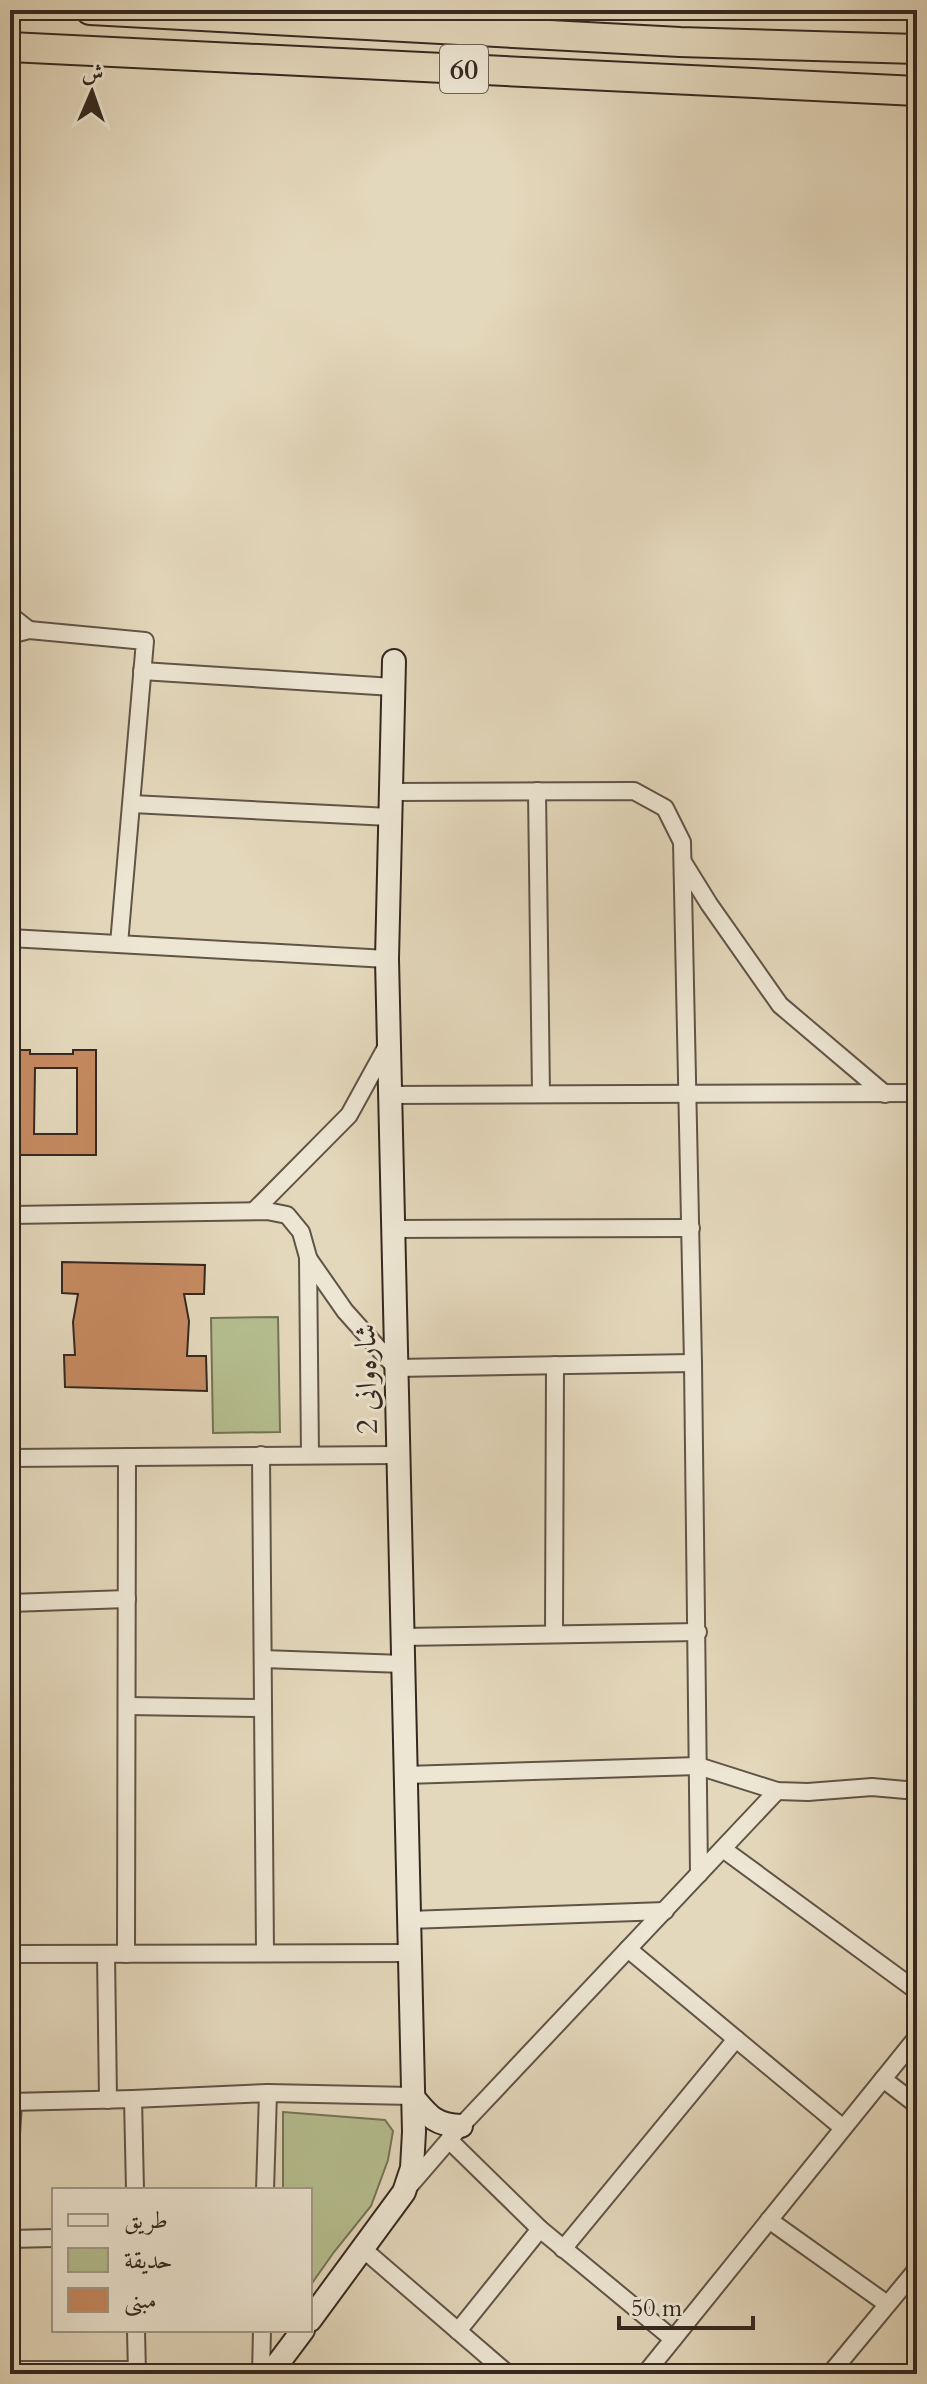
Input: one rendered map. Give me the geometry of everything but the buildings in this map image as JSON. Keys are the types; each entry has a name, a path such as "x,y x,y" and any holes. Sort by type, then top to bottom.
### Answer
{"highway":[{"path":"90,10 680,42 917,49"},
{"name":"60","path":"10,47 917,91"}],"street":[{"path":"10,615 29,630"},
{"path":"10,635 29,630 145,641 119,944"},
{"name":"شارەوانی 2","path":"394,661 387,959 414,2132 412,2168 404,2192"},
{"path":"142,671 393,687"},
{"path":"537,791 541,1094"},
{"path":"391,792 634,791 665,808 682,842 698,1632 699,1874"},
{"path":"132,804 390,817"},
{"path":"682,862 780,1005 885,1094"},
{"path":"10,938 387,959"},
{"path":"254,1211 349,1115 389,1043"},
{"path":"390,1095 917,1093"},
{"path":"10,1215 254,1211 287,1215 301,1232 308,1257 310,1455"},
{"path":"393,1229 691,1228"},
{"path":"308,1257 345,1311 396,1368 693,1363"},
{"path":"554,1634 555,1365"},
{"path":"261,1455 265,1953"},
{"path":"10,1458 398,1455"},
{"path":"126,1954 127,1457"},
{"path":"10,1603 127,1599"},
{"path":"402,1637 698,1632"},
{"path":"263,1659 403,1664"},
{"path":"127,1706 263,1708"},
{"path":"405,1775 698,1766 777,1791 872,1787 917,1791"},
{"path":"312,2317 404,2192 455,2133 777,1791"},
{"path":"723,1849 917,1991"},
{"path":"408,1920 665,1911"},
{"path":"628,1949 843,2128"},
{"path":"10,1954 409,1953"},
{"path":"106,1954 108,2100"},
{"path":"645,2374 917,2037"},
{"path":"563,2249 736,2039"},
{"path":"883,2079 917,2105"},
{"path":"265,2188 268,2093"},
{"path":"10,2150 11,2102 268,2093 412,2096 430,2117 455,2133 540,2229 673,2339"},
{"path":"133,2099 135,2188"},
{"path":"769,2220 887,2304"},
{"path":"458,2331 540,2229"},
{"path":"10,2239 52,2238"},
{"path":"363,2249 508,2374"},
{"path":"830,2374 917,2269"},
{"path":"10,2370 137,2372 136,2332"},
{"path":"261,2374 262,2332"},
{"path":"270,2374 302,2332"}],"green space":[{"path":"740,10 917,10 917,19"},
{"path":"278,1317 280,1432 213,1433 211,1318"},
{"path":"283,2112 385,2120 393,2131 388,2160 371,2206 312,2283 312,2188 283,2188"}]}
